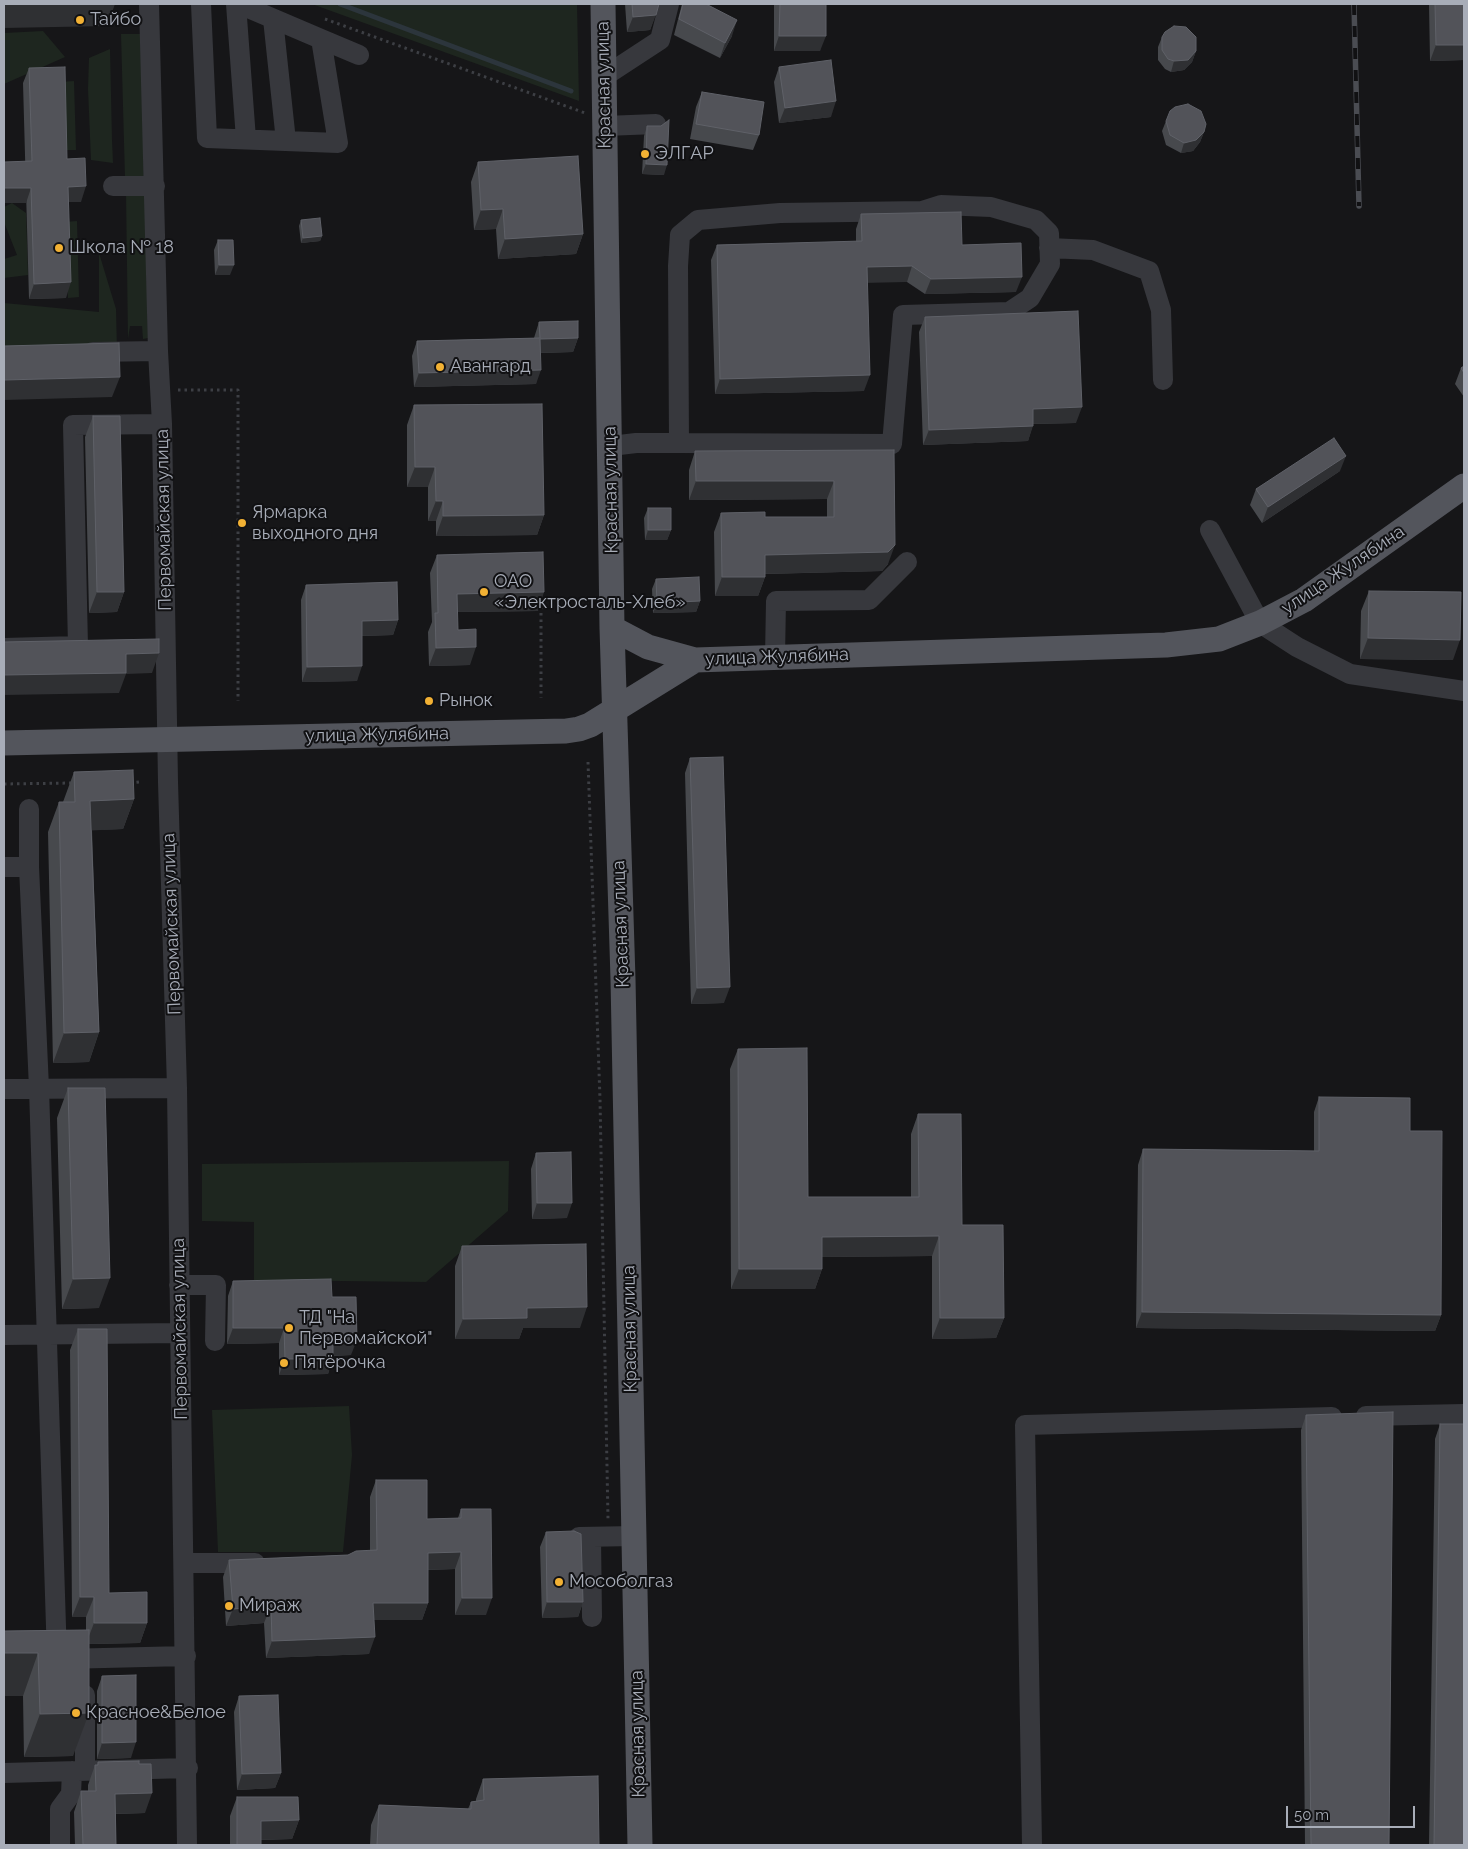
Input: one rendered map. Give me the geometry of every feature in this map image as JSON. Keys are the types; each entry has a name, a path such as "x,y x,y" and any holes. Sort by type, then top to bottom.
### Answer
{"main road":[{"name":"Красная улица","path":"602,4 605,76 597,120 611,446 612,628 635,1536 640,1845"},
{"name":"улица Жулябина","path":"4,743 579,730 695,660 1166,645 1219,639 1260,624 1304,600 1464,486"},
{"path":"612,628 648,647 695,660"}],"street":[{"name":"Первомайская улица","path":"150,4 158,351 162,424 168,782 177,1088 179,1333 188,1768 187,1845"},
{"path":"201,4 207,138 338,143 321,39"},
{"path":"246,138 238,4 359,55"},
{"path":"605,76 660,40 669,4"},
{"path":"273,19 286,141"},
{"path":"597,120 656,124"},
{"path":"113,186 155,186"},
{"path":"611,446 636,443 892,444 904,315 1009,312 1030,298 1050,264 1049,233 1036,220 991,207 940,205 922,211 780,213 698,220 680,235 678,266 679,443"},
{"path":"1049,248 1093,250 1149,271 1160,310 1163,380"},
{"path":"70,352 158,351"},
{"path":"4,648 78,646 73,425 162,424"},
{"path":"1210,530 1260,624 1350,674 1464,691"},
{"path":"775,657 774,592 869,600 907,562"},
{"path":"28,808 46,1335 48,1660 186,1656"},
{"path":"4,867 29,867"},
{"path":"4,1089 177,1088"},
{"path":"179,1285 216,1284 215,1341"},
{"path":"4,1335 179,1333"},
{"path":"1032,1845 1025,1424 1464,1414"},
{"path":"592,1617 592,1537 635,1536"},
{"path":"184,1564 273,1562"},
{"path":"60,1845 60,1809 71,1794 79,1770 85,1658"},
{"path":"4,1773 188,1768"}],"path":[{"path":"320,17 597,120"},
{"path":"160,390 238,390 238,701"},
{"path":"540,595 541,698"},
{"path":"588,762 600,1099 592,1537"},
{"path":"120,783 139,782"},
{"path":"4,784 75,783"}],"shaded area":[{"path":"312,4 577,4 579,101"},
{"path":"43,31 65,57 4,84 4,33"},
{"path":"121,34 141,34 144,177 125,178"},
{"path":"110,49 113,163 91,160 88,89 89,58"},
{"path":"74,81 76,150 63,150 60,82"},
{"path":"126,192 145,192 148,338 143,339 142,326 130,326 128,339"},
{"path":"12,203 26,213 28,275 4,278 4,259 17,255 4,222 4,207"},
{"path":"77,221 79,297 68,298 65,222"},
{"path":"99,253 116,309 117,351 4,357 4,303 99,312"},
{"path":"509,1161 508,1211 426,1282 254,1280 254,1222 202,1221 202,1164"},
{"path":"349,1406 352,1455 343,1552 218,1552 212,1410"}],"building":[{"path":"632,4 659,4 656,15 633,17"},
{"path":"683,4 706,4 737,20 725,43 679,19"},
{"path":"780,4 826,4 826,36 779,36"},
{"path":"1435,4 1464,4 1464,45 1436,45"},
{"path":"1174,26 1186,27 1196,37 1196,51 1188,60 1174,61 1168,59 1162,50 1162,37 1165,32"},
{"path":"831,60 836,101 785,108 779,67"},
{"path":"65,67 67,159 85,158 86,186 68,187 71,282 34,284 31,188 4,188 4,162 32,161 29,68"},
{"path":"702,92 764,102 759,135 696,124"},
{"path":"1188,104 1201,111 1206,124 1204,132 1196,140 1184,143 1170,135 1166,121 1170,111 1175,107"},
{"path":"669,120 667,165 646,164 647,126 661,126"},
{"path":"578,156 583,234 505,239 503,209 481,210 478,162"},
{"path":"961,212 962,245 1021,243 1022,277 931,279 912,266 867,267 870,375 720,379 717,245 862,241 861,214"},
{"path":"320,218 322,236 303,238 301,220"},
{"path":"218,240 233,240 234,265 219,265"},
{"path":"1078,311 1082,407 1033,409 1033,426 929,430 925,317"},
{"path":"578,321 578,338 540,339 541,370 419,373 417,341 540,338 539,322"},
{"path":"119,343 120,377 4,380 4,346"},
{"path":"542,404 544,515 443,516 443,501 436,501 435,467 415,467 414,405"},
{"path":"93,416 120,416 124,592 97,592"},
{"path":"1334,438 1346,456 1268,507 1256,489"},
{"path":"894,450 895,545 888,552 765,555 765,577 722,577 721,513 765,512 765,517 834,517 834,481 696,481 695,451"},
{"path":"648,508 671,508 671,530 648,530"},
{"path":"543,552 544,592 457,594 458,630 476,629 476,647 436,648 435,613 438,613 437,555"},
{"path":"699,577 700,601 657,603 656,579"},
{"path":"397,582 398,620 362,621 362,666 307,667 306,585"},
{"path":"1369,591 1461,592 1460,640 1368,638"},
{"path":"159,639 159,653 126,654 126,673 4,675 4,642"},
{"path":"723,757 730,987 697,988 690,758"},
{"path":"133,770 134,799 90,801 99,1032 64,1033 59,802 75,802 74,772"},
{"path":"807,1048 808,1197 919,1197 918,1114 961,1114 962,1225 1003,1225 1004,1318 940,1318 939,1236 822,1237 822,1269 739,1269 738,1049"},
{"path":"68,1088 105,1088 110,1278 73,1279"},
{"path":"1319,1097 1410,1098 1410,1131 1442,1131 1441,1315 1142,1312 1143,1149 1319,1151"},
{"path":"571,1152 572,1203 537,1203 536,1153"},
{"path":"586,1244 587,1307 527,1308 527,1318 463,1319 462,1246"},
{"name":"ТД \"На Первомайской\"","path":"331,1279 332,1297 356,1297 357,1340 333,1341 333,1359 285,1359 284,1328 233,1328 233,1281"},
{"path":"78,1329 107,1329 109,1593 147,1592 147,1623 94,1623 94,1597 80,1597"},
{"path":"1393,1412 1389,1845 1311,1845 1306,1415"},
{"path":"1440,1424 1464,1424 1464,1845 1434,1845"},
{"path":"376,1480 427,1480 427,1519 461,1518 461,1509 491,1509 492,1598 462,1598 461,1552 428,1553 428,1603 373,1603 375,1637 272,1641 271,1606 233,1609 229,1560 348,1555 356,1551 377,1550"},
{"name":"Мособолгаз","path":"574,1531 581,1534 583,1602 547,1602 546,1532"},
{"path":"89,1630 89,1713 40,1714 38,1653 4,1653 4,1631"},
{"path":"136,1675 136,1742 102,1743 102,1676"},
{"path":"278,1695 281,1773 242,1774 239,1696"},
{"path":"139,1761 139,1764 151,1764 152,1793 115,1794 116,1845 83,1845 81,1791 96,1791 95,1765 98,1765 98,1762"},
{"path":"598,1776 599,1845 377,1845 379,1805 471,1809 471,1802 484,1800 483,1779"},
{"path":"237,1797 298,1797 299,1820 261,1821 261,1845 237,1845"}],"waterway":[{"path":"340,4 571,91"}],"railway":[{"path":"1354,4 1359,206"}],"place":[{"name":"Тайбо","path":"80,20"},
{"name":"ЭЛГАР","path":"645,154"},
{"name":"Школа № 18","path":"59,248"},
{"name":"Авангард","path":"440,367"},
{"name":"Ярмарка выходного дня","path":"242,523"},
{"name":"ОАО «Электросталь-Хлеб»","path":"484,592"},
{"name":"Рынок","path":"429,701"},
{"name":"ТД \"На Первомайской\"","path":"289,1328"},
{"name":"Пятёрочка","path":"284,1363"},
{"name":"Мособолгаз","path":"559,1582"},
{"name":"Мираж","path":"229,1606"},
{"name":"Красное&Белое","path":"76,1713"}]}
